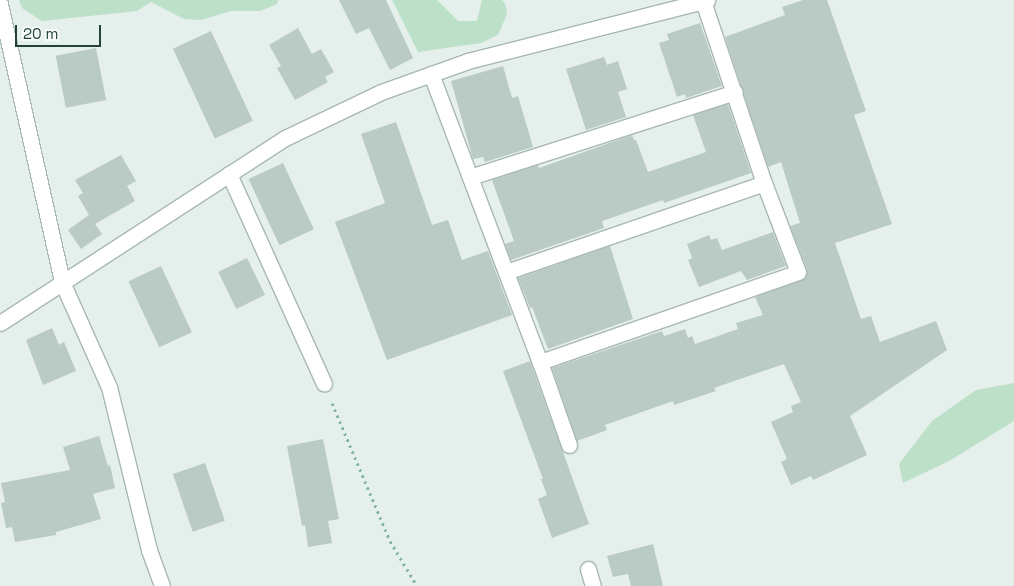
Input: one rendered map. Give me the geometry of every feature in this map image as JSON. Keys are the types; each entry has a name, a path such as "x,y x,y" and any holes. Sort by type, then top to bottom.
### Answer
{"street":[{"path":"0,323 285,138 380,92 468,61 705,1 764,183 798,272 540,362"},
{"path":"0,4 62,282 109,387 148,550 162,586"},
{"path":"431,74 540,362 569,445"},
{"path":"470,177 735,92"},
{"path":"228,174 324,383"},
{"path":"506,272 764,183"},
{"path":"588,568 592,586"}],"path":[{"path":"324,383 390,541 417,586"}],"green space":[{"path":"19,0 278,0 277,4 260,11 231,11 201,20 184,19 151,2 137,11 42,21 22,8"},
{"path":"392,0 437,0 458,21 477,21 482,0 502,0 505,3 507,14 498,35 481,43 418,52"},
{"path":"1014,383 1014,421 949,461 903,483 899,464 932,421 976,390"}],"building":[{"path":"339,0 386,0 413,58 390,70 369,28 356,34"},
{"path":"803,0 827,0 866,111 854,115 892,224 835,243 861,319 871,316 880,342 936,321 947,350 850,416 867,455 813,480 811,476 791,485 781,462 787,459 771,422 793,412 791,406 801,402 784,364 714,388 716,391 674,405 673,401 605,425 607,430 577,441 552,368 662,331 664,336 685,329 688,338 692,336 695,344 738,329 736,323 763,315 755,297 806,278 807,269 790,226 800,223 781,162 768,167 725,37 785,15 782,7"},
{"path":"700,23 722,86 686,98 685,94 677,97 659,43 669,40 667,34"},
{"path":"298,28 312,54 321,49 334,72 325,77 328,82 295,100 277,68 281,66 269,45"},
{"path":"211,31 253,121 215,138 173,49"},
{"path":"96,48 106,100 66,108 56,56"},
{"path":"604,57 607,65 618,61 627,89 618,92 626,117 586,130 566,69"},
{"path":"503,66 512,98 518,96 533,147 485,162 483,157 473,159 451,81"},
{"path":"728,104 751,173 664,203 663,200 602,221 604,228 511,260 505,244 514,241 492,180 538,165 539,168 632,135 634,140 636,140 648,172 706,152 693,115"},
{"path":"396,122 432,225 448,220 462,260 488,251 512,315 387,360 335,222 385,203 361,134"},
{"path":"121,155 136,181 127,186 135,201 95,224 102,234 81,249 68,230 89,215 78,196 83,193 75,180"},
{"path":"283,163 314,229 279,245 249,179"},
{"path":"773,232 786,266 747,280 741,271 699,287 688,260 692,258 687,244 709,235 711,240 717,238 722,250"},
{"path":"610,246 633,319 548,349 532,307 530,308 518,278"},
{"path":"247,258 265,295 236,309 218,272"},
{"path":"161,266 192,332 159,347 128,281"},
{"path":"52,328 59,345 64,342 76,371 43,385 26,340"},
{"path":"530,361 589,524 552,538 538,499 547,495 541,479 543,479 503,371"},
{"path":"99,436 108,466 110,465 115,488 93,494 101,519 56,532 56,535 15,542 12,527 6,528 1,503 5,502 1,483 70,470 63,447"},
{"path":"323,439 339,519 328,521 332,543 308,547 305,525 302,526 287,446"},
{"path":"205,463 225,521 193,532 173,474"},
{"path":"653,544 663,586 631,586 628,574 613,577 607,556"}]}
